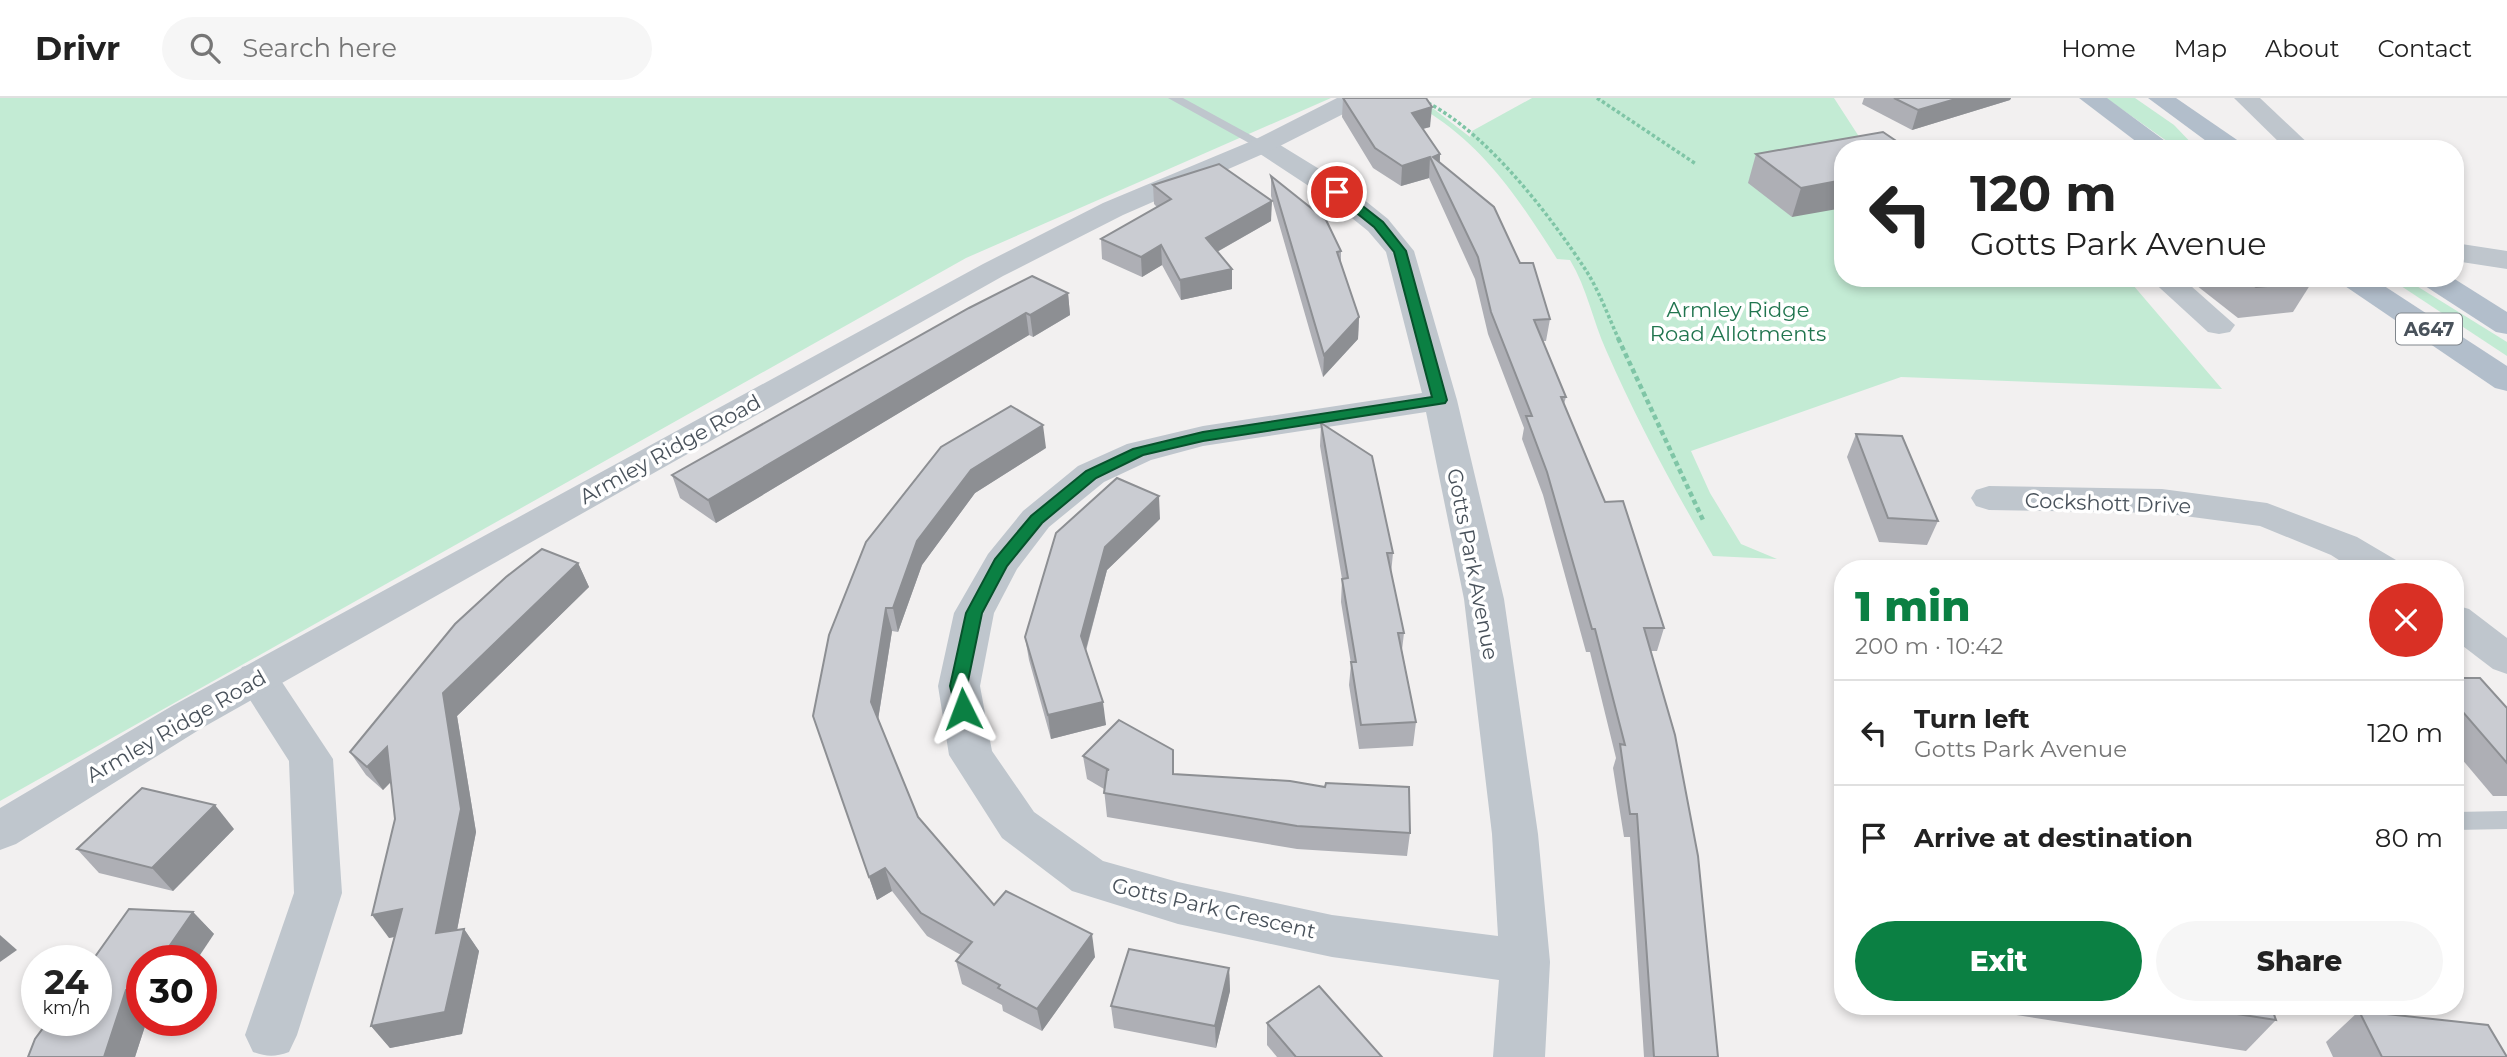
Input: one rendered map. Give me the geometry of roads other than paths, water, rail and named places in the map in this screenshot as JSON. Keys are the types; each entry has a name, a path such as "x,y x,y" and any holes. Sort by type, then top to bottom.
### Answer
{"main road":[{"path":"2091,98 2150,140"},
{"path":"2160,98 2221,140"},
{"name":"A647","path":"2366,287 2507,380"},
{"path":"2388,287 2483,350 2507,380"},
{"name":"A647","path":"2446,287 2507,325"}],"street":[{"name":"Armley Ridge Road","path":"0,831 187,717 993,271 1113,209 1263,145 1356,98"},
{"path":"2246,98 2291,140"},
{"name":"Gotts Park Avenue","path":"1263,145 1337,192 1378,225 1400,251 1440,400 1484,599 1515,834 1525,962 1519,1057"},
{"path":"2464,253 2507,260"},
{"path":"2175,287 2219,325"},
{"name":"Gotts Park Crescent","path":"1440,400 1203,436 1139,452 1091,474 1036,519 1001,563 974,613 959,686 971,755 1010,814 1018,825 1089,877 1178,903 1332,936 1525,962"},
{"name":"Cockshott Drive","path":"1989,499 2162,501 2267,515 2344,546 2367,560"},
{"path":"2464,626 2507,659"},
{"path":"257,678 311,759 317,892 271,1035"}],"lane":[{"path":"1174,98 1263,145"},
{"path":"2464,821 2507,820"}],"park label":[{"name":"Armley Ridge Road Allotments","path":"1738,321"}]}
